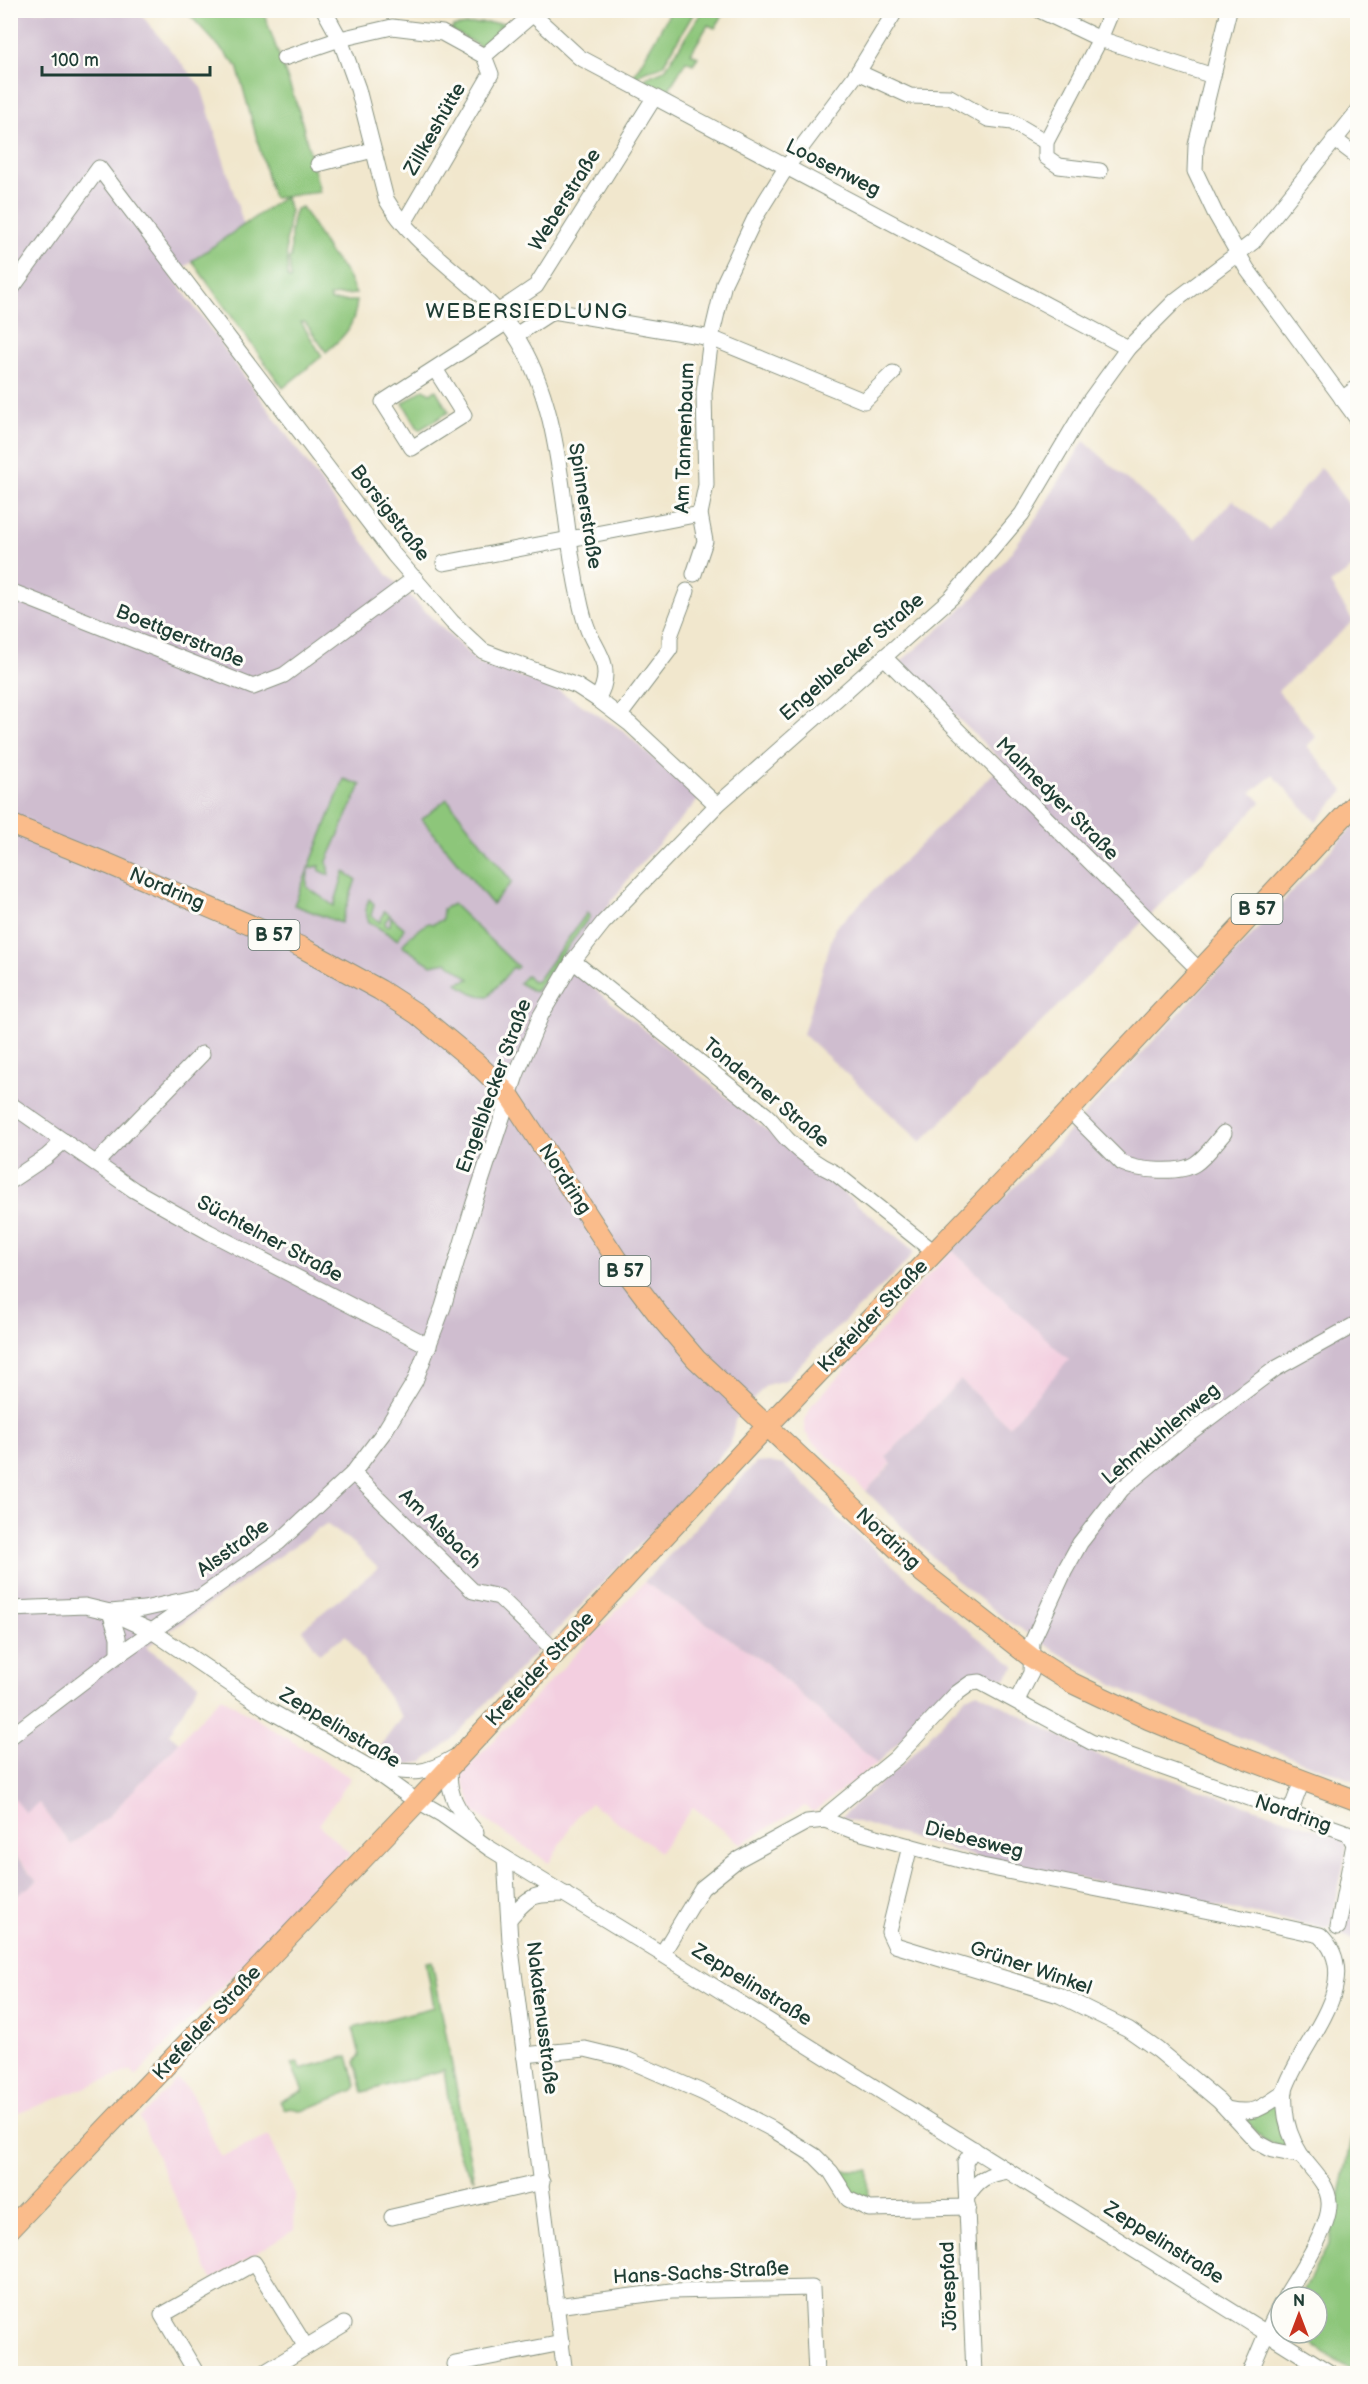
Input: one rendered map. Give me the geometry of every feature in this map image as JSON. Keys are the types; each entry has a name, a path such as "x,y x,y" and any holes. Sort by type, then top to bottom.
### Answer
{"main road":[{"name":"Krefelder Straße","path":"10,2229 418,1801 768,1426 1069,1110 1358,801"},
{"name":"Nordring","path":"10,824 245,922 326,960 381,990 417,1014 475,1062 509,1095 617,1260 696,1359 922,1572 1032,1658 1072,1683 1148,1719 1358,1801"}],"street":[{"name":"Zillkeshütte","path":"324,10 340,39 357,89 386,198 393,211 422,243"},
{"name":"Am Tannenbaum","path":"694,574 705,541 700,514 706,485 704,393 711,338 724,283 756,216 786,168 858,72 896,10"},
{"path":"1039,10 1100,39 1213,76"},
{"path":"1100,171 1059,166 1046,158 1046,142 1100,39 1112,10"},
{"path":"1229,10 1196,145 1195,171 1215,213 1247,269 1358,420"},
{"path":"284,58 340,39 392,27 442,33 484,56 530,12"},
{"name":"Loosenweg","path":"530,12 579,57 1128,348"},
{"name":"Zillkeshütte","path":"404,223 491,74 484,56"},
{"path":"858,72 910,96 950,97 988,119 1012,122 1046,142"},
{"name":"Weberstraße","path":"503,316 536,286 654,98"},
{"name":"Engelblecker Straße","path":"429,1346 509,1095 541,1016 573,961 603,922 717,805 952,597 1022,514 1088,403 1128,348 1176,300 1239,255 1253,242 1358,111"},
{"path":"1334,139 1358,157"},
{"path":"318,164 373,150"},
{"name":"Borsigstraße","path":"10,291 99,168 394,555 452,622 483,651 577,686 597,699 620,715 717,805"},
{"name":"Spinnerstraße","path":"422,243 503,316 529,361 546,404 577,586 586,626 604,665 605,687 597,699"},
{"path":"516,335 553,311 711,338"},
{"path":"435,369 464,415 412,448 383,402 435,369 503,316"},
{"name":"Am Tannenbaum","path":"711,338 864,401 893,373"},
{"path":"1342,399 1358,387"},
{"path":"444,563 571,541 700,514"},
{"name":"Boettgerstraße","path":"10,591 253,687 284,675 415,578"},
{"path":"620,715 670,649 670,636 687,591"},
{"name":"Malmedyer Straße","path":"884,657 1199,970"},
{"name":"Tonderner Straße","path":"573,961 766,1115 780,1127 787,1139 818,1166 835,1173 934,1252"},
{"path":"96,1163 202,1054"},
{"name":"Süchtelner Straße","path":"10,1104 134,1190 209,1232 429,1346"},
{"path":"1069,1110 1122,1163 1131,1168 1143,1170 1184,1169 1196,1164 1224,1133"},
{"path":"10,1181 46,1157 64,1141"},
{"name":"Lehmkuhlenweg","path":"1032,1658 1032,1642 1065,1570 1080,1543 1122,1489 1180,1440 1275,1369 1358,1323"},
{"name":"Alsstraße","path":"10,1737 118,1655 279,1542 353,1473 384,1432 405,1398 415,1381 429,1346"},
{"name":"Am Alsbach","path":"353,1473 473,1591 499,1597 556,1652"},
{"path":"10,1609 85,1606 110,1611 144,1609 202,1596"},
{"path":"110,1611 118,1636 118,1655"},
{"name":"Zeppelinstraße","path":"110,1611 152,1631 267,1709 367,1766 489,1848 1332,2373"},
{"path":"1017,1700 1031,1672 1032,1658"},
{"name":"Nordring","path":"825,1820 829,1813 896,1758 964,1686 980,1682 1091,1742 1348,1833 1354,1844 1338,1927"},
{"path":"367,1766 414,1773 427,1772 455,1759"},
{"path":"455,1759 448,1781 457,1806 489,1848"},
{"path":"1290,1813 1302,1780"},
{"path":"662,1954 702,1888 737,1860 761,1846 807,1822 825,1820"},
{"name":"Diebesweg","path":"825,1820 851,1830 982,1866 1320,1935 1329,1942 1338,1958 1340,1976 1335,1998 1324,2023 1284,2092"},
{"name":"Grüner Winkel","path":"910,1846 889,1932 895,1945 1059,1995 1128,2029 1158,2050 1227,2109 1257,2142 1272,2150 1302,2156"},
{"name":"Nakatenusstraße","path":"505,1858 509,1919 524,2055 565,2373"},
{"path":"509,1919 527,1899 541,1894 566,1894"},
{"path":"524,2055 585,2049 626,2059 704,2093 772,2129 815,2156 831,2172 848,2199 869,2208 967,2202 975,2183 999,2172 1008,2171"},
{"path":"1227,2109 1245,2113 1262,2108 1284,2092"},
{"path":"1284,2092 1290,2136 1302,2156 1324,2183 1329,2202 1325,2224 1292,2285"},
{"name":"Jörespfad","path":"974,2149 965,2162 974,2373"},
{"path":"392,2217 542,2182"},
{"path":"197,2373 162,2315 254,2263 306,2347"},
{"name":"Hans-Sachs-Straße","path":"556,2306 671,2291 812,2288 816,2373"},
{"path":"262,2373 344,2324"},
{"path":"1249,2373 1263,2346 1269,2326"},
{"path":"455,2364 562,2343"}],"shaded area":[{"path":"10,11 138,11 201,87 244,226 172,276 387,574 478,663 553,687 622,730 699,799 635,870 564,964 913,1250 913,1254 898,1271 819,1345 786,1380 766,1385 735,1420 731,1443 679,1504 450,1741 423,1762 396,1767 375,1753 402,1717 346,1635 319,1653 302,1629 378,1568 349,1540 326,1524 146,1647 199,1684 169,1734 179,1742 108,1817 71,1845 39,1803 26,1813 10,1793"},
{"path":"1084,441 1196,540 1233,500 1269,530 1321,467 1357,516 1357,565 1330,584 1353,621 1278,691 1316,737 1307,746 1344,791 1316,822 1273,775 1251,792 1261,802 921,1142 803,1034 835,928 1004,763 900,662 949,621 981,590 1038,515"},
{"path":"1357,822 1357,1782 1174,1712 1124,1690 1055,1651 1008,1621 955,1579 866,1491 892,1464 886,1457 960,1380 1009,1426 1069,1360 952,1250 1064,1137"},
{"path":"952,1250 1070,1360 1009,1426 960,1380 886,1457 892,1463 866,1491 812,1442 805,1432 805,1420 812,1405 886,1326 902,1303"},
{"path":"769,1462 783,1465 833,1513 959,1623 1015,1666 1005,1679 980,1675 968,1676 951,1688 877,1764 765,1662 644,1582 756,1463"},
{"path":"644,1582 765,1662 877,1764 813,1812 805,1806 741,1844 693,1807 660,1852 591,1803 578,1815 549,1863 474,1812 461,1775"},
{"path":"977,1692 1090,1752 1345,1839 1347,1848 1331,1925 1328,1928 1315,1926 983,1859 841,1817 904,1763 966,1697"},
{"path":"221,1697 351,1778 319,1825 350,1854 136,2076 131,2070 11,2116 11,1900 37,1881 11,1849 10,1793 26,1812 39,1803 71,1845 108,1817"},
{"path":"1357,1846 1357,1941 1341,1934"},
{"path":"10,1849 37,1881 11,1900 10,1900"},
{"path":"177,2079 191,2092 221,2157 269,2136 295,2194 294,2230 212,2280 140,2118"}],"green space":[{"path":"703,10 730,11 723,15 715,28 708,25 691,53 698,57 693,64 686,61 669,89 676,94 667,94 644,81 666,68"},
{"path":"186,11 263,11 299,111 320,192 285,196 290,211 286,244 288,279 291,279 289,259 291,258 292,222 296,209 302,207 329,252 346,273 356,294 329,296 331,301 357,301 354,318 348,330 326,352 305,322 301,322 322,356 283,388 192,261 284,197 273,198 237,66"},
{"path":"671,11 695,11 663,65 643,72 637,78 633,77"},
{"path":"482,23 507,23 509,28 505,30 500,26 496,31 500,35 485,49 451,30 453,27"},
{"path":"424,389 430,393 436,390 449,412 419,430 403,403"},
{"path":"344,779 361,785 327,861 329,875 319,870 320,866 309,868"},
{"path":"447,799 512,882 492,904 422,819"},
{"path":"308,870 307,887 334,906 344,872 356,879 341,923 294,905"},
{"path":"369,899 374,904 371,916 380,922 384,911 390,915 385,922 386,926 390,925 391,917 404,928 398,940 369,922 365,910"},
{"path":"453,904 518,967 515,969 513,967 489,996 476,994 457,983 470,979 447,962 431,965 402,946 409,937 428,923 433,924 442,920 443,909"},
{"path":"587,913 590,916 535,992 519,983 527,975 533,982 537,981"},
{"path":"432,1961 474,2180 460,2158 454,2139 444,2070 363,2092 355,2062 360,2055 353,2028 434,2007 426,1962"},
{"path":"348,2056 356,2085 354,2090 302,2111 290,2107 284,2109 280,2101 303,2091 291,2064 298,2063 300,2069"},
{"path":"1278,2102 1289,2145 1287,2148 1265,2141 1244,2118"},
{"path":"1357,2117 1358,2373 1356,2374 1313,2345 1329,2345 1329,2285 1306,2285 1329,2243"},
{"path":"841,2170 868,2170 869,2204 846,2187"}],"district":[{"name":"WEBERSIEDLUNG","path":"527,311"}]}
